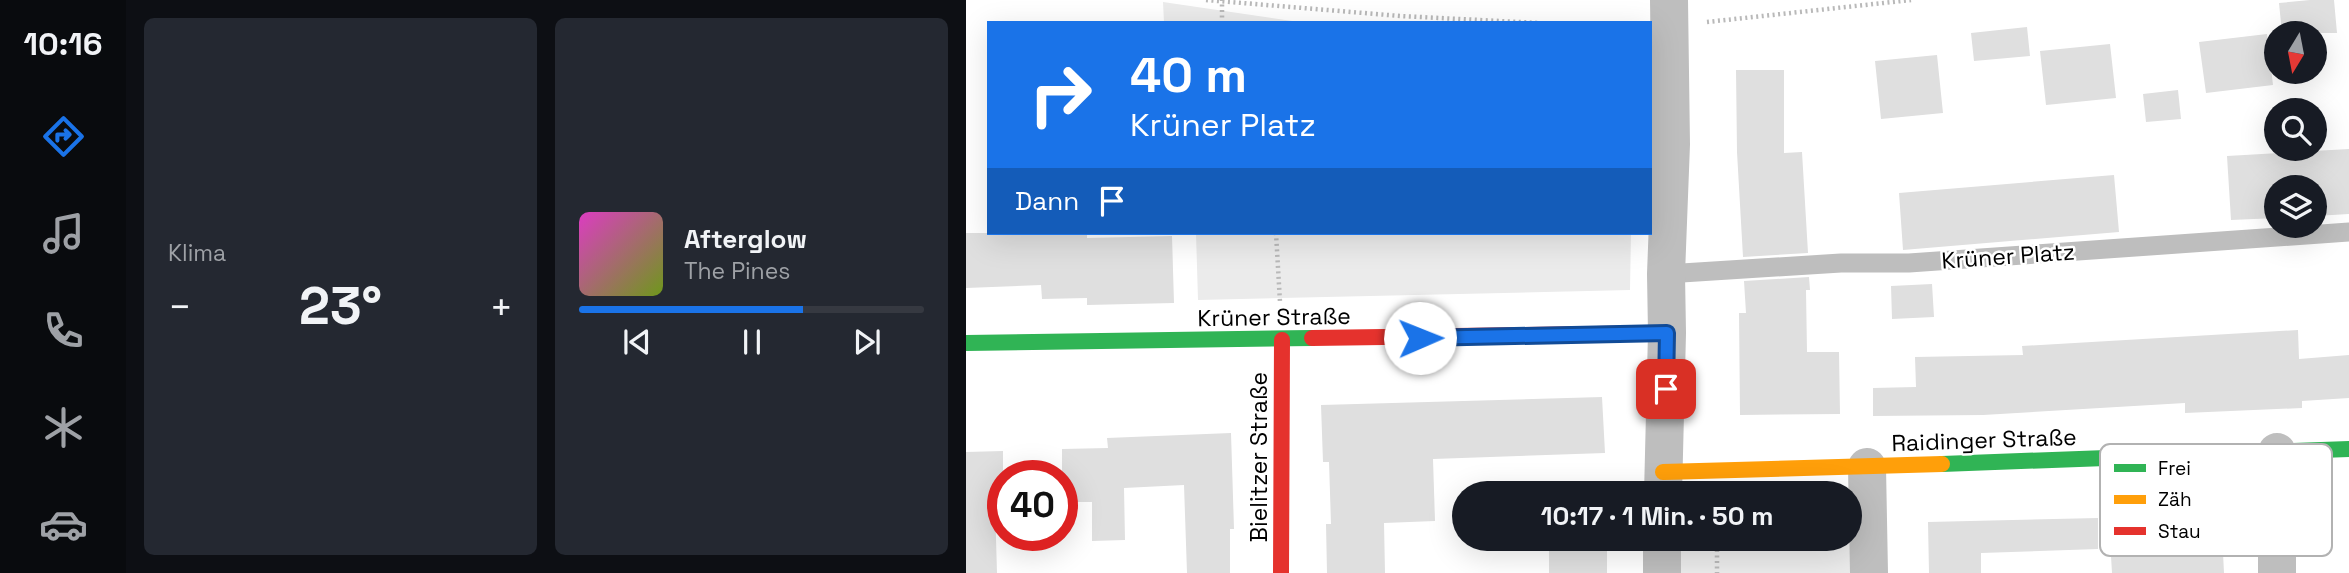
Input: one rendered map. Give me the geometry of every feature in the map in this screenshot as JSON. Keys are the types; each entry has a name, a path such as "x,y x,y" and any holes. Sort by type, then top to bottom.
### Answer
{"street":[{"path":"1663,481 1671,144 1669,13"},
{"name":"Krüner Straße","path":"966,343 1667,333"},
{"name":"Bielitzer Straße","path":"1281,573 1282,340"},
{"name":"Raidinger Straße","path":"1688,481 1867,467 2100,458"},
{"path":"1867,467 1869,573"},
{"path":"1662,551 1662,573"}],"lane":[{"name":"Krüner Platz","path":"1666,274 1841,263 1909,263 2349,232"}],"path":[{"path":"1206,0 1400,16 1499,21"},
{"path":"1669,13 1911,0"},
{"path":"1222,2 1222,21"},
{"path":"1276,235 1282,340"},
{"path":"1717,551 1717,573"}],"shaded area":[{"path":"1163,2 1292,21 1164,21"},
{"path":"1196,235 1631,235 1630,290 1198,300"},
{"path":"1678,551 1851,551 1854,573 1678,573"}],"building":[{"path":"2334,0 2337,33 2328,33 2328,21 2281,21 2279,3"},
{"path":"2027,27 2030,56 1974,61 1971,33"},
{"path":"2264,34 2264,84 2273,85 2206,93 2199,42"},
{"path":"2110,44 2116,98 2046,105 2040,51"},
{"path":"1937,55 1943,113 1881,119 1875,61"},
{"path":"1736,70 1784,70 1784,153 1802,152 1808,253 1743,257"},
{"path":"2178,90 2181,119 2146,122 2143,94"},
{"path":"2349,149 2349,214 2327,215 2327,175 2264,175 2264,219 2231,220 2227,156 2264,154 2264,161 2327,161 2327,150"},
{"path":"2114,175 2119,232 1903,250 1899,193"},
{"path":"966,233 1087,235 1087,238 1172,236 1174,303 1087,305 1087,298 1042,299 1041,285 966,288"},
{"path":"1809,277 1810,290 1806,290 1807,352 1839,352 1840,414 1740,415 1739,313 1746,313 1744,281"},
{"path":"1932,284 1934,317 1892,319 1891,286"},
{"path":"2298,330 2299,359 2349,355 2349,398 2302,401 2302,408 2185,413 2185,403 1983,415 1873,416 1873,388 1916,387 1915,357 2023,355 2022,346"},
{"path":"1602,397 1605,453 1433,459 1435,521 1384,523 1385,573 1327,573 1326,524 1331,524 1329,462 1323,462 1321,405"},
{"path":"1231,433 1234,529 1230,529 1230,573 1187,573 1184,485 1124,488 1125,540 1092,541 1092,502 1078,502 1078,460 1062,460 1062,449 1108,448 1107,438"},
{"path":"1003,451 1003,460 987,460 987,551 996,551 997,573 966,573 966,452"},
{"path":"2098,518 2098,549 1981,553 1981,573 1929,573 1928,522"},
{"path":"1549,551 1607,551 1607,573 1549,573"},
{"path":"2111,556 2223,556 2224,573 2112,573"}],"traffic: fast":[{"path":"966,343 1312,338"},
{"path":"2332,450 2349,449"},
{"path":"1942,464 2100,458"}],"traffic: slow":[{"path":"1663,472 1942,464"}],"traffic: jam":[{"path":"1312,338 1667,333"},
{"path":"1281,573 1282,340"}],"route":[{"path":"1420,338 1667,333 1666,389"}]}
